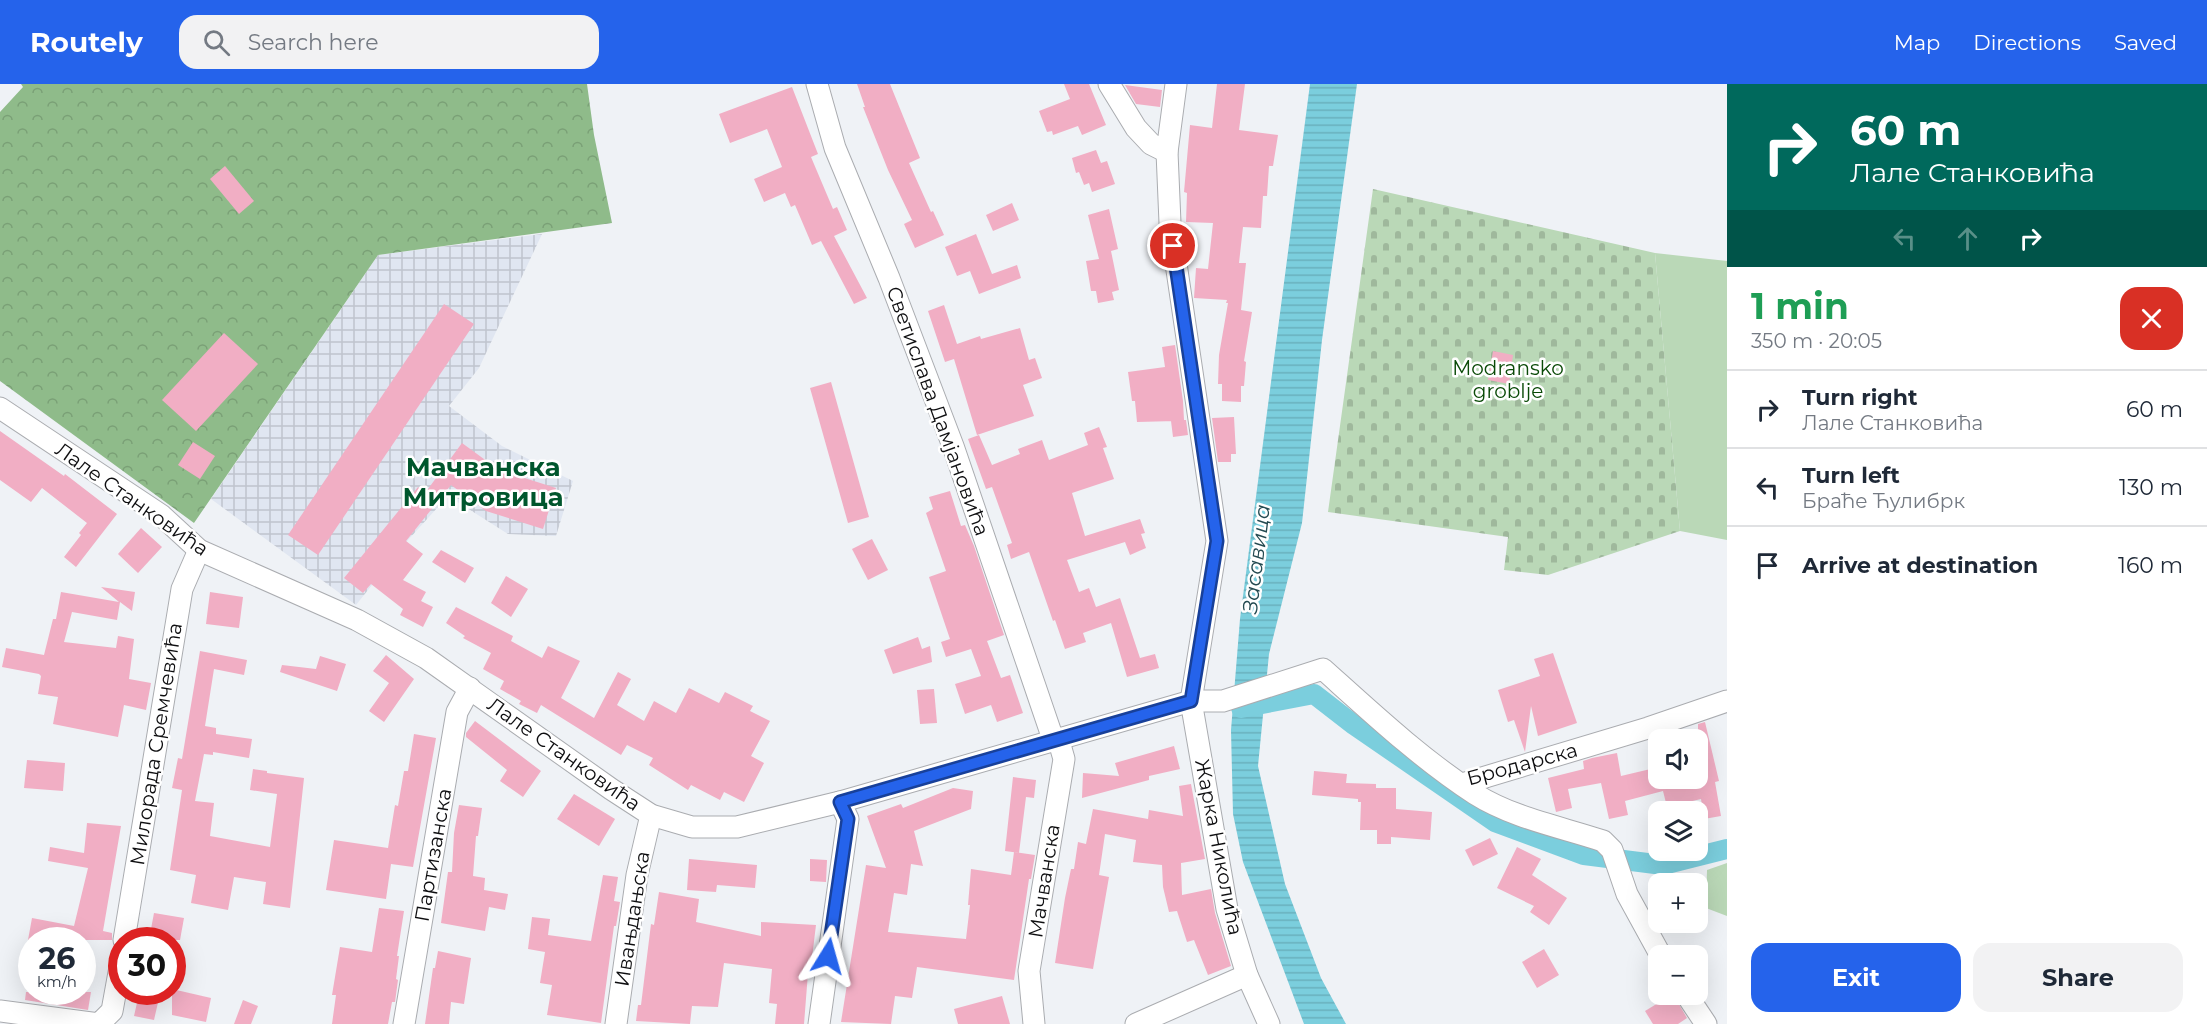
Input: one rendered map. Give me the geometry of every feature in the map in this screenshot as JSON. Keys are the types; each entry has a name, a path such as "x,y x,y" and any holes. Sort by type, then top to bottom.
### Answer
{"street":[{"name":"Светислава Дамјановића","path":"817,84 835,148 889,278 953,446 1056,739"},
{"path":"1109,84 1136,128 1151,144 1167,152"},
{"name":"Жарка Николића","path":"1176,84 1167,152 1170,223 1217,541 1191,701 1227,909 1247,975 1269,1024"},
{"name":"Лале Станковића","path":"0,408 161,515 198,550 357,620 426,658 651,815 692,826 737,827 840,802 1191,701 1223,701 1280,681"},
{"name":"Милорада Сремчевића","path":"126,927 182,589 198,550"},
{"name":"Бродарска","path":"1280,681 1323,669 1400,738 1462,784 1648,728 1727,701"},
{"name":"Партизанска","path":"404,1024 457,712 470,688"},
{"name":"Мачванска","path":"1034,1024 1029,971 1064,759 1056,739"},
{"path":"1462,784 1476,794 1512,812 1603,841 1612,850 1627,894 1655,945"},
{"path":"819,1024 848,819 840,802"},
{"name":"Ивањдањска","path":"616,1024 637,875 651,815"},
{"path":"1136,1024 1247,975"},
{"path":"0,1011 99,1024 112,1011 113,1005"},
{"path":"1693,1005 1706,1024"}],"shaded area":[{"path":"542,234 479,368 449,406 502,446 573,481 556,536 508,534 448,496 408,540 356,605 211,499 378,255"}],"green space":[{"path":"21,84 587,84 594,135 612,223 378,255 194,523 0,381 0,112 23,87"},
{"name":"Modransko groblje","path":"1373,189 1655,253 1680,531 1548,575 1504,570 1508,537 1328,512"},
{"path":"1655,253 1727,261 1727,540 1680,531"},
{"path":"1727,863 1727,916 1708,909 1707,870"}],"water":[{"name":"Засавица","path":"1310,84 1357,84 1322,340 1302,523 1269,654 1258,766 1285,884 1321,978 1346,1024 1304,1024 1243,862 1233,814 1231,730 1240,619"}],"building":[{"path":"857,84 890,84 920,158 909,163 944,235 915,248 904,224 912,220 888,170 863,107 865,107"},
{"path":"1064,84 1089,84 1106,125 1082,135 1078,126 1053,135 1052,131 1047,132 1039,111 1070,99"},
{"path":"1217,84 1245,84 1239,130 1278,135 1273,166 1269,166 1267,196 1263,196 1261,228 1243,227 1239,263 1246,263 1241,310 1252,312 1244,361 1246,362 1244,386 1241,386 1241,402 1222,401 1222,384 1218,384 1219,355 1227,300 1194,298 1196,268 1208,269 1213,223 1186,222 1187,193 1184,192 1190,125 1212,128"},
{"path":"1125,85 1162,90 1160,107 1136,104"},
{"path":"792,87 818,154 811,157 833,209 837,207 847,230 834,236 867,298 854,304 821,241 812,245 795,205 791,207 785,193 764,202 754,179 782,167 767,129 730,143 719,114"},
{"path":"1096,150 1101,163 1107,161 1115,184 1092,192 1089,183 1084,185 1079,172 1076,173 1072,158"},
{"path":"225,166 254,201 239,214 210,179"},
{"path":"1012,203 1019,220 993,231 986,215"},
{"path":"1109,209 1118,249 1111,251 1119,290 1112,292 1114,300 1098,303 1096,291 1091,291 1086,261 1099,259 1088,215"},
{"path":"976,234 992,274 1017,265 1021,278 979,294 970,271 957,276 945,247"},
{"path":"444,304 474,324 318,555 288,535"},
{"path":"944,305 957,344 980,336 981,339 1020,328 1029,360 1035,358 1042,378 1023,385 1034,416 977,435 954,359 945,362 928,311"},
{"path":"224,333 258,364 196,431 162,400"},
{"path":"1175,345 1184,420 1186,420 1188,435 1173,437 1171,421 1137,422 1128,372 1165,367 1162,347"},
{"path":"1493,351 1513,355 1509,384 1488,380"},
{"path":"831,382 869,517 848,523 810,388"},
{"path":"1234,417 1236,454 1231,454 1231,462 1218,462 1212,418"},
{"path":"1099,427 1107,447 1103,448 1114,479 1072,493 1085,536 1140,519 1145,533 1141,534 1146,548 1130,555 1125,542 1067,560 1079,592 1089,588 1096,607 1120,598 1140,658 1155,654 1159,668 1127,677 1111,623 1083,633 1086,642 1065,649 1029,552 1011,559 1007,545 1012,543 992,487 986,489 968,439 979,435 992,465 1020,454 1018,449 1042,440 1049,460 1088,445 1084,433"},
{"path":"0,431 64,476 65,474 117,514 76,567 64,557 87,523 42,488 31,502 0,480"},
{"path":"193,442 215,456 200,479 178,465"},
{"path":"462,443 499,470 556,488 543,529 486,511 451,485 406,541 423,554 403,580 426,592 421,601 433,607 423,627 400,615 403,609 371,584 363,593 344,578 418,487 425,493"},
{"path":"950,491 961,526 965,525 974,546 1004,635 987,641 1001,678 1010,675 1023,713 997,722 991,705 965,714 955,684 981,676 971,649 946,657 941,642 950,639 929,577 946,571 926,513 933,509 929,497"},
{"path":"141,528 162,547 138,573 118,554"},
{"path":"872,539 888,570 868,580 852,549"},
{"path":"441,550 474,568 465,583 432,562"},
{"path":"506,576 528,589 511,617 491,603"},
{"path":"101,587 135,592 132,611 120,602 117,620 72,612 64,642 116,648 118,636 134,639 129,679 151,683 146,710 124,705 118,737 53,724 58,697 38,694 41,676 2,667 6,648 44,655 53,619 56,619 61,592 119,602"},
{"path":"210,592 243,597 239,628 206,624"},
{"path":"456,607 513,636 511,641 542,658 548,646 580,661 561,698 594,718 618,672 631,679 617,705 644,721 654,701 676,713 689,688 719,703 725,692 753,706 750,711 770,721 751,756 764,763 744,802 724,792 720,800 691,785 688,790 649,765 653,758 627,745 621,755 541,705 537,713 519,704 521,701 500,689 504,681 483,669 491,653 463,638 465,636 446,623"},
{"path":"918,637 922,649 930,646 932,662 893,674 884,650"},
{"path":"200,651 247,660 244,675 214,669 205,726 216,728 216,734 252,739 249,758 213,752 213,755 204,754 195,801 214,803 210,836 270,847 277,794 250,790 253,769 304,778 290,908 263,904 266,882 234,877 228,910 191,903 196,875 170,870 182,790 172,788 178,758 182,759"},
{"path":"1553,653 1577,723 1538,736 1531,706 1525,752 1514,720 1508,722 1498,690 1540,676 1534,659"},
{"path":"386,655 414,679 384,722 369,711 389,683 373,671"},
{"path":"320,656 346,664 337,691 280,672 282,665 316,669"},
{"path":"934,689 937,723 920,724 917,690"},
{"path":"475,721 541,771 523,797 500,781 507,770 466,737 466,733"},
{"path":"1705,722 1707,729 1698,729 1698,724"},
{"path":"414,734 436,738 413,867 391,864 386,899 326,890 334,840 388,848 395,805 398,806 404,771 408,771"},
{"path":"1708,735 1719,781 1715,782 1721,816 1708,818 1708,801 1701,801 1701,799 1666,801 1663,791 1625,801 1628,815 1609,819 1601,783 1568,789 1572,808 1556,812 1548,778 1584,769 1583,761 1617,753 1621,776 1648,770 1648,789 1708,789"},
{"path":"1174,746 1180,769 1149,776 1149,780 1082,798 1083,773 1119,776 1115,763"},
{"path":"27,760 65,763 63,791 24,788"},
{"path":"1314,771 1347,774 1346,783 1376,784 1376,788 1396,788 1396,809 1432,812 1430,840 1391,837 1391,844 1377,844 1377,830 1360,830 1361,802 1358,802 1358,799 1312,795"},
{"path":"1013,777 1036,780 1034,798 1026,797 1019,853 1005,851"},
{"path":"1191,784 1205,859 1181,863 1182,895 1211,889 1215,913 1231,966 1208,975 1194,940 1187,942 1177,911 1169,912 1163,887 1162,865 1133,862 1136,840 1105,834 1099,875 1109,877 1093,969 1055,963 1071,869 1074,869 1078,842 1086,844 1093,809 1148,819 1149,810 1183,816 1179,786"},
{"path":"953,788 973,791 971,809 914,831 923,866 911,864 907,895 894,893 888,932 966,939 971,869 1011,875 1014,852 1035,855 1031,879 1029,879 1014,980 917,967 912,998 895,996 891,1024 841,1022 866,865 886,868 867,816 901,804 903,808"},
{"path":"574,794 615,819 599,846 557,819"},
{"path":"459,805 482,808 478,836 476,836 473,876 485,878 484,890 508,894 505,910 489,907 485,931 441,923 448,872 452,872 454,833"},
{"path":"87,823 121,826 103,931 108,932 108,940 96,940 96,927 30,927 32,918 74,926 88,868 48,861 50,847 84,853"},
{"path":"1490,838 1498,854 1473,866 1465,850"},
{"path":"1517,847 1541,859 1532,875 1567,898 1549,925 1530,912 1534,906 1497,888"},
{"path":"689,859 757,865 755,888 717,885 716,892 687,890"},
{"path":"810,859 827,860 826,882 810,881"},
{"path":"603,875 618,877 614,901 620,902 616,926 614,926 601,1023 547,1015 552,985 540,983 545,952 528,949 532,917 550,919 548,935 591,941"},
{"path":"659,892 699,899 696,922 761,936 761,922 816,925 810,974 808,973 804,1024 775,1024 777,1004 769,1003 772,969 724,963 718,1007 692,1006 690,1024 636,1021 638,1005 641,1005 651,924 654,925"},
{"path":"379,908 404,911 397,956 399,956 396,979 398,980 395,1002 392,1002 388,1024 332,1024 336,995 332,995 340,947 372,952"},
{"path":"154,913 184,918 182,927 151,927"},
{"path":"1544,949 1559,975 1537,988 1522,962"},
{"path":"438,951 471,958 464,1004 451,1002 449,1024 425,1024 433,968 435,968"},
{"path":"186,992 211,998 206,1022 172,1015 172,1005 186,1005"},
{"path":"1002,996 1010,1024 958,1024 954,1009"},
{"path":"243,1000 258,1006 251,1024 234,1024"},
{"path":"56,1005 89,1005 88,1010"},
{"path":"136,1005 157,1005 154,1020 134,1016"},
{"path":"1655,1005 1679,1005 1687,1018 1678,1024 1653,1024 1645,1011"}],"waterway":[{"path":"1241,708 1314,694 1354,725 1495,822 1584,855 1663,865 1727,849"}],"district":[{"name":"Мачванска Митровица","path":"483,482"}],"route":[{"path":"828,956 848,819 840,802 1191,701 1217,541 1173,246"}]}
